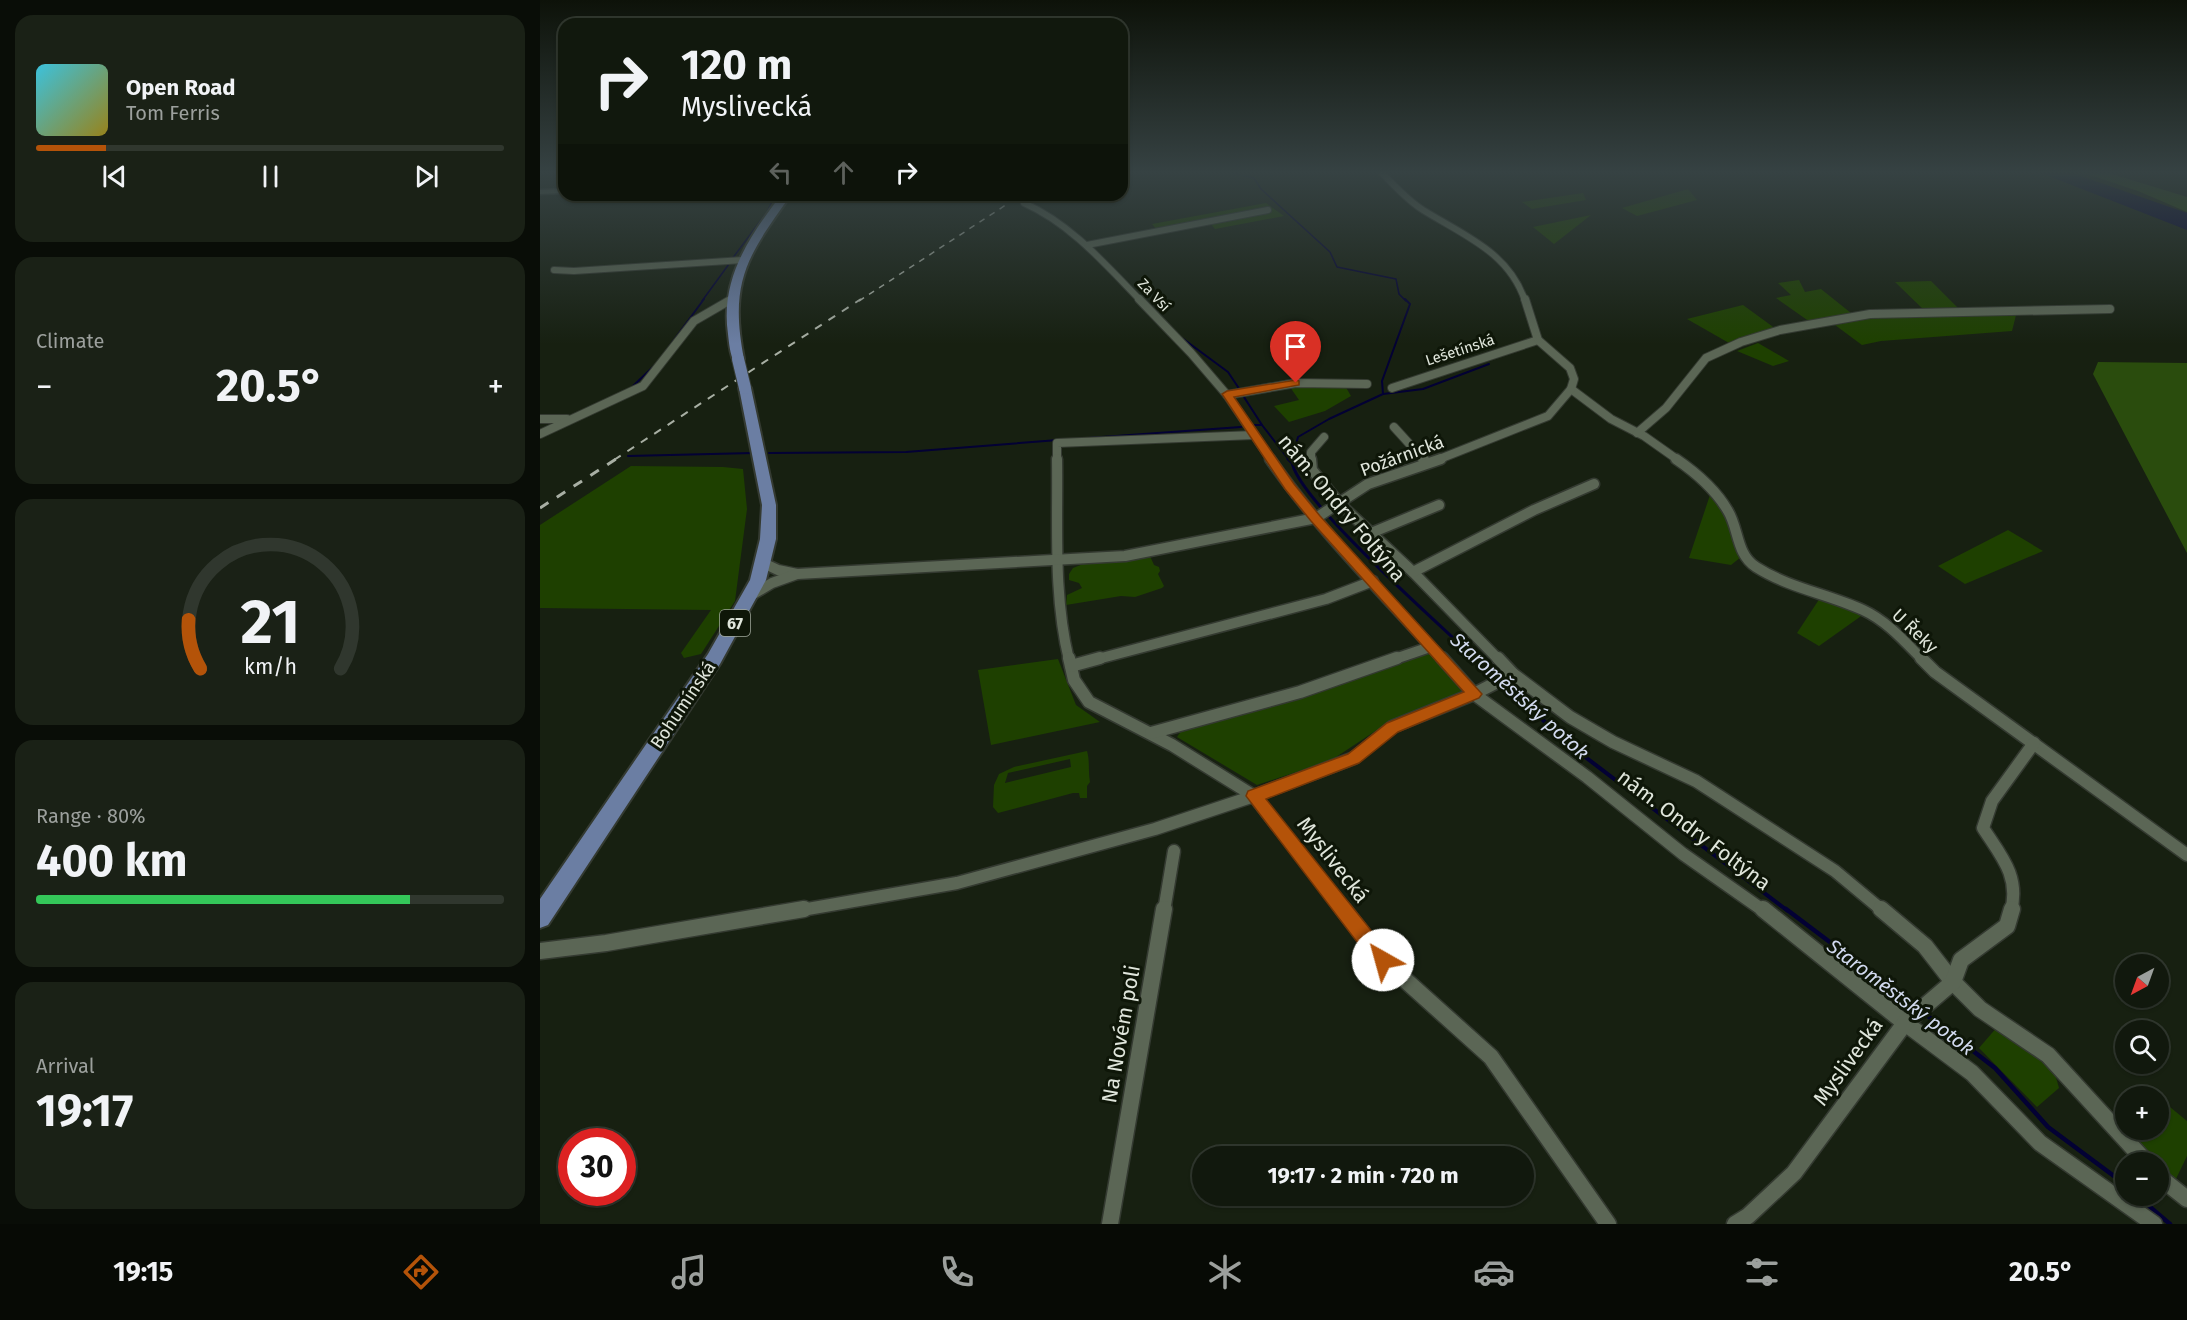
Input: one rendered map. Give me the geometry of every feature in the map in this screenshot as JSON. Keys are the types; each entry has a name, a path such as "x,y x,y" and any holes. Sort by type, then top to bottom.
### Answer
{"main road":[{"name":"Bohumínská","path":"540,918 689,697 750,596 763,562 768,539 768,505 738,359 732,318 732,299 743,260 762,230"}],"street":[{"name":"Za Vsí","path":"1068,230 1087,244 1227,394 1252,432"},
{"path":"1087,244 1161,230"},
{"path":"1461,230 1485,247 1510,272 1522,291 1538,340 1570,368 1574,379 1571,389"},
{"path":"554,270 743,260"},
{"path":"540,434 643,386 694,321 732,299"},
{"path":"1637,433 1665,408 1706,358 1741,342 1780,330 1870,314 2110,309"},
{"name":"Lešetínská","path":"1392,388 1538,340"},
{"path":"1227,394 1296,383 1367,384"},
{"name":"U Řeky","path":"1571,389 1611,419 1682,463 1706,483 1728,511 1743,554 1755,566 1788,583 1864,609 1889,627 1935,672 2187,855"},
{"name":"Požárnická","path":"797,574 1125,556 1327,511 1368,484 1548,416 1571,389"},
{"path":"540,419 572,419"},
{"path":"1394,428 1427,463"},
{"name":"Myslivecká","path":"1252,432 1057,442 1058,560 1064,639 1074,680 1089,702 1150,733 1254,796 1383,960 1491,1057 1608,1224"},
{"name":"nám. Ondry Foltýna","path":"1252,432 1289,486 1327,511 1371,533 1413,572 1506,678 1613,742 1696,781 1834,871 1924,946 1953,982 1980,1009 2048,1055 2137,1152"},
{"name":"nám. Ondry Foltýna","path":"1323,436 1311,452 1312,470 1327,511 1373,581 1474,694 1587,777 1683,854 1913,1015 2040,1143 2154,1224"},
{"name":"nám. Ondry Foltýna","path":"1413,572 1534,510 1594,484"},
{"name":"nám. Ondry Foltýna","path":"1371,533 1439,505"},
{"path":"763,562 778,570 797,574"},
{"path":"750,596 772,583 797,574"},
{"path":"1071,666 1326,599 1373,581"},
{"path":"1150,733 1300,692 1430,647"},
{"path":"540,951 606,943 957,884 1155,829 1354,759 1392,727 1474,694 1506,678"},
{"name":"Myslivecká","path":"1735,1224 1748,1216 1794,1173 1913,1015 1953,982 1961,960 2007,926 2015,896 2011,872 1983,828 1992,801 2034,744"},
{"name":"Na Novém poli","path":"1110,1224 1173,851"},
{"path":"2169,1185 2187,1199"}],"green space":[{"path":"1537,230 1572,230 1554,244"},
{"path":"1799,280 1805,292 1821,289 1851,313 1810,322 1776,298 1791,295 1778,283"},
{"path":"1931,281 1960,310 1925,311 1895,282"},
{"path":"1743,305 1776,329 1729,343 1687,319"},
{"path":"2017,311 2012,331 1881,341 1862,345 1835,325 1893,314 1897,317 1977,315"},
{"path":"1758,343 1789,361 1773,366 1737,351"},
{"path":"2098,362 2187,363 2187,553 2093,374"},
{"path":"1344,384 1351,396 1325,411 1289,422 1274,406 1299,400 1290,387"},
{"path":"631,466 743,469 747,509 735,601 701,654 684,658 681,653 711,610 540,608 540,525"},
{"path":"1710,495 1726,515 1741,557 1731,565 1689,558"},
{"path":"2008,530 2043,551 1965,584 1938,566"},
{"path":"1150,556 1154,565 1159,567 1158,574 1164,586 1162,588 1135,597 1121,596 1066,605 1067,595 1082,588 1079,583 1069,580 1069,574 1073,568 1083,564"},
{"path":"1820,598 1864,614 1819,646 1797,633"},
{"path":"1428,652 1464,693 1383,726 1330,761 1257,785 1177,737 1183,728"},
{"path":"1058,659 1076,705 1100,722 991,745 978,670"},
{"path":"1087,751 1090,782 1087,786 1087,798 1080,798 1079,793 1073,793 998,813 993,807 994,785 999,774 1014,767","holes":["1070,759 1071,767 1005,783 1008,773"]},
{"path":"1998,1026 2053,1067 2059,1088 2037,1107 1979,1048"},
{"path":"2169,1106 2187,1121 2187,1156 2174,1183 2169,1178 2169,1152 2145,1152 2135,1140 2169,1140"}],"waterway":[{"path":"732,259 754,230"},
{"name":"Staroměstský potok","path":"1306,230 1330,252 1337,267 1396,279 1399,294 1406,301"},
{"path":"702,301 729,264"},
{"path":"663,355 704,299"},
{"name":"Staroměstský potok","path":"1383,394 1382,381 1410,304 1405,299"},
{"path":"1182,338 1228,372 1240,390"},
{"path":"1383,394 1423,389 1489,364"},
{"path":"632,387 655,365"},
{"path":"1242,394 1262,425"},
{"name":"Staroměstský potok","path":"1292,459 1298,437 1329,419 1383,394"},
{"path":"1255,425 1262,425"},
{"path":"1262,425 1289,460"},
{"path":"1088,438 1241,427"},
{"path":"769,453 906,452 1058,440"},
{"path":"628,456 753,453"},
{"name":"Staroměstský potok","path":"1292,459 1298,476 1315,500 1341,529 1477,660"},
{"name":"Staroměstský potok","path":"1475,658 1496,678"},
{"name":"Staroměstský potok","path":"1503,684 1576,750 1788,911"},
{"name":"Staroměstský potok","path":"1786,909 1916,1007"},
{"name":"Staroměstský potok","path":"1924,1013 1995,1068 2048,1127 2115,1177"},
{"name":"Staroměstský potok","path":"2149,1206 2170,1224"}],"railway":[{"path":"859,301 967,230"},
{"path":"614,460 861,299"},
{"path":"540,508 616,459"}],"route":[{"path":"1296,383 1227,394 1289,486 1316,519 1474,694 1392,727 1354,759 1254,796 1383,960"}]}
